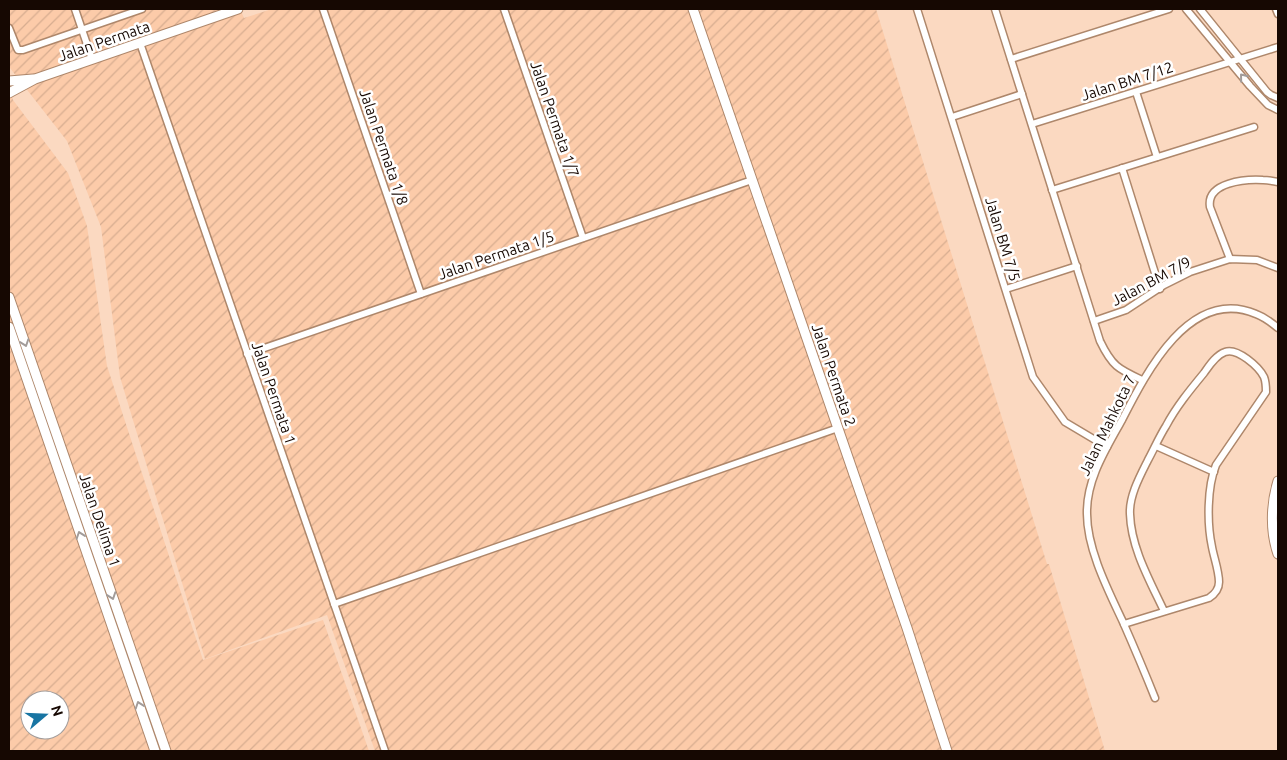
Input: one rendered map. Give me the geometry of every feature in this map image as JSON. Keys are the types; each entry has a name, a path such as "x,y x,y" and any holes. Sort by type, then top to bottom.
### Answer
{"street":[{"path":"75,9 92,59"},
{"path":"9,28 15,46 18,50 21,50 142,9"},
{"name":"Jalan Permata","path":"9,93 35,79 238,9"},
{"name":"Jalan Permata 1/8","path":"323,9 421,294"},
{"name":"Jalan Permata 1/7","path":"504,9 583,238"},
{"name":"Jalan Permata 2","path":"693,9 948,751"},
{"name":"Jalan BM 7/5","path":"918,9 1033,377 1065,422 1107,447"},
{"path":"995,9 1100,340 1105,352 1121,371 1142,380"},
{"path":"1011,59 1169,9"},
{"path":"1186,9 1250,86 1267,104 1278,110"},
{"path":"1200,9 1268,93 1278,98"},
{"path":"1276,9 1278,14"},
{"name":"Jalan Permata 1","path":"140,43 385,751"},
{"name":"Jalan BM 7/12","path":"1032,124 1278,47"},
{"name":"Jalan Permata","path":"9,81 35,79"},
{"path":"1136,92 1157,157"},
{"path":"952,117 1022,94"},
{"path":"1052,190 1254,126"},
{"path":"1122,168 1160,288"},
{"name":"Jalan Permata 1/5","path":"247,354 752,180"},
{"path":"1230,259 1210,207 1212,195 1221,187 1230,183 1264,180 1278,182"},
{"name":"Jalan BM 7/9","path":"1094,322 1126,310 1160,288 1190,272 1230,259 1257,260 1278,268"},
{"path":"1006,289 1076,266"},
{"name":"Jalan Delima 1","path":"9,296 166,751"},
{"name":"Jalan Mahkota 7","path":"1155,698 1108,590 1093,550 1087,515 1092,478 1142,380 1171,340 1199,318 1213,311 1226,308 1236,308 1256,314 1278,328"},
{"name":"Jalan Delima 1","path":"9,327 155,751"},
{"path":"1124,624 1209,598 1218,589 1219,581 1209,532 1208,513 1214,472 1216,465 1266,392 1266,381 1260,370 1237,352 1228,351 1217,356 1189,391 1165,426 1141,475 1131,502 1130,513 1138,552 1164,611"},
{"path":"334,604 838,428"},
{"path":"1156,446 1214,472"},
{"path":"1278,481 1272,517 1278,554"}],"shaded area":[{"path":"9,9 240,9 244,18 272,9 876,9 1047,564 1049,564 1105,751 375,751 327,615 205,659 120,377 101,227 67,141 10,68"},
{"path":"9,86 13,100 68,173 87,226 107,366 203,660 323,620 369,751 9,751"}]}
